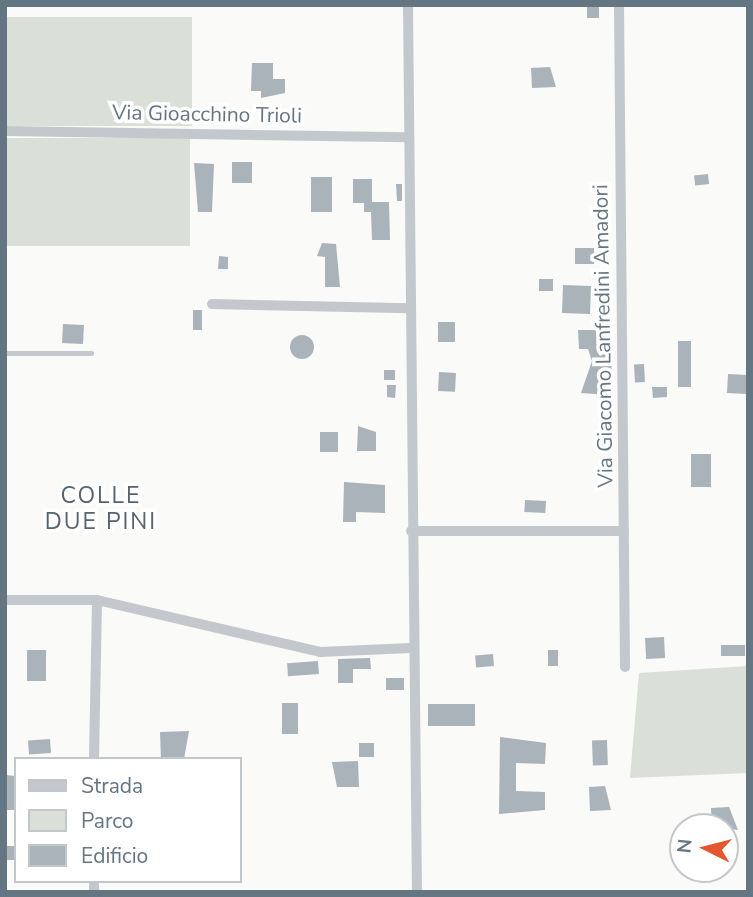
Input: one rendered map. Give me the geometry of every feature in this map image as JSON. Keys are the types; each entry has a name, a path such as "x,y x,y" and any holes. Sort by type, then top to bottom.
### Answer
{"street":[{"path":"408,5 411,648 418,694 418,892"},
{"name":"Via Giacomo Lanfredini Amadori","path":"619,5 625,667"},
{"name":"Via Gioacchino Trioli","path":"5,131 408,137"},
{"path":"212,304 410,308"},
{"path":"411,531 624,531"},
{"path":"5,600 97,600 312,651 411,648"},
{"path":"94,757 97,600"}],"lane":[{"path":"5,353 91,353"}],"green space":[{"path":"5,17 192,17 192,126 5,126"},
{"path":"5,138 190,138 190,246 5,246"},
{"path":"748,666 748,773 630,778 639,673"}],"building":[{"path":"587,5 599,5 599,18 587,18"},
{"path":"252,63 273,63 273,79 285,79 285,93 261,98 261,91 251,91"},
{"path":"550,67 556,87 532,88 531,68"},
{"path":"232,162 252,162 252,183 232,183"},
{"path":"194,163 214,164 212,212 198,212"},
{"path":"708,174 709,184 695,185 694,175"},
{"path":"311,177 332,177 332,212 311,212"},
{"path":"353,179 372,179 372,202 389,202 390,240 372,240 371,212 364,212 364,203 353,203"},
{"path":"396,184 402,184 402,201 397,201"},
{"path":"322,243 336,244 340,287 325,287 325,257 317,256"},
{"path":"575,248 594,248 594,264 575,264"},
{"path":"219,256 228,257 228,269 218,269"},
{"path":"539,279 553,279 553,291 539,291"},
{"path":"563,285 591,286 590,314 562,313"},
{"path":"193,310 202,310 202,330 193,330"},
{"path":"438,322 455,322 455,342 438,342"},
{"path":"63,324 84,325 83,344 62,343"},
{"path":"578,330 603,330 603,354 612,355 610,395 581,393 592,361 588,349 579,349"},
{"path":"302,335 313,342 314,347 307,358 302,359 291,352 290,347 297,336"},
{"path":"678,341 691,341 691,387 678,387"},
{"path":"644,364 645,382 635,382 634,365"},
{"path":"384,370 395,370 395,380 384,380"},
{"path":"439,372 456,373 455,392 438,391"},
{"path":"728,374 748,375 747,394 727,393"},
{"path":"387,385 396,385 395,398 387,397"},
{"path":"652,387 667,387 667,397 653,398"},
{"path":"358,426 376,432 376,451 357,451"},
{"path":"320,432 338,432 338,452 320,452"},
{"path":"691,454 711,454 711,487 691,487"},
{"path":"344,482 385,485 385,513 356,512 356,522 343,522"},
{"path":"525,500 546,501 545,513 524,512"},
{"path":"664,637 665,658 646,659 645,638"},
{"path":"721,645 745,645 745,656 721,656"},
{"path":"27,650 46,650 46,681 27,681"},
{"path":"548,650 558,650 558,666 548,666"},
{"path":"493,654 494,666 476,668 475,656"},
{"path":"370,658 371,669 353,669 353,683 338,683 338,659"},
{"path":"318,661 319,674 288,676 287,663"},
{"path":"386,678 404,678 404,690 386,690"},
{"path":"282,703 298,703 298,734 282,734"},
{"path":"428,704 475,704 475,726 428,726"},
{"path":"189,731 184,757 161,757 160,732"},
{"path":"500,737 546,743 545,764 516,763 516,791 545,792 545,810 499,814"},
{"path":"50,739 51,753 29,755 28,741"},
{"path":"607,740 608,765 593,766 592,741"},
{"path":"359,743 374,743 374,757 359,757"},
{"path":"358,761 359,787 337,787 332,762"},
{"path":"5,775 14,776 14,810 7,810"},
{"path":"605,786 611,810 590,811 589,787"},
{"path":"729,807 731,813 711,813 711,808"},
{"path":"6,846 14,846 14,860 6,860"}],"district":[{"name":"COLLE DUE PINI","path":"101,509"}]}
